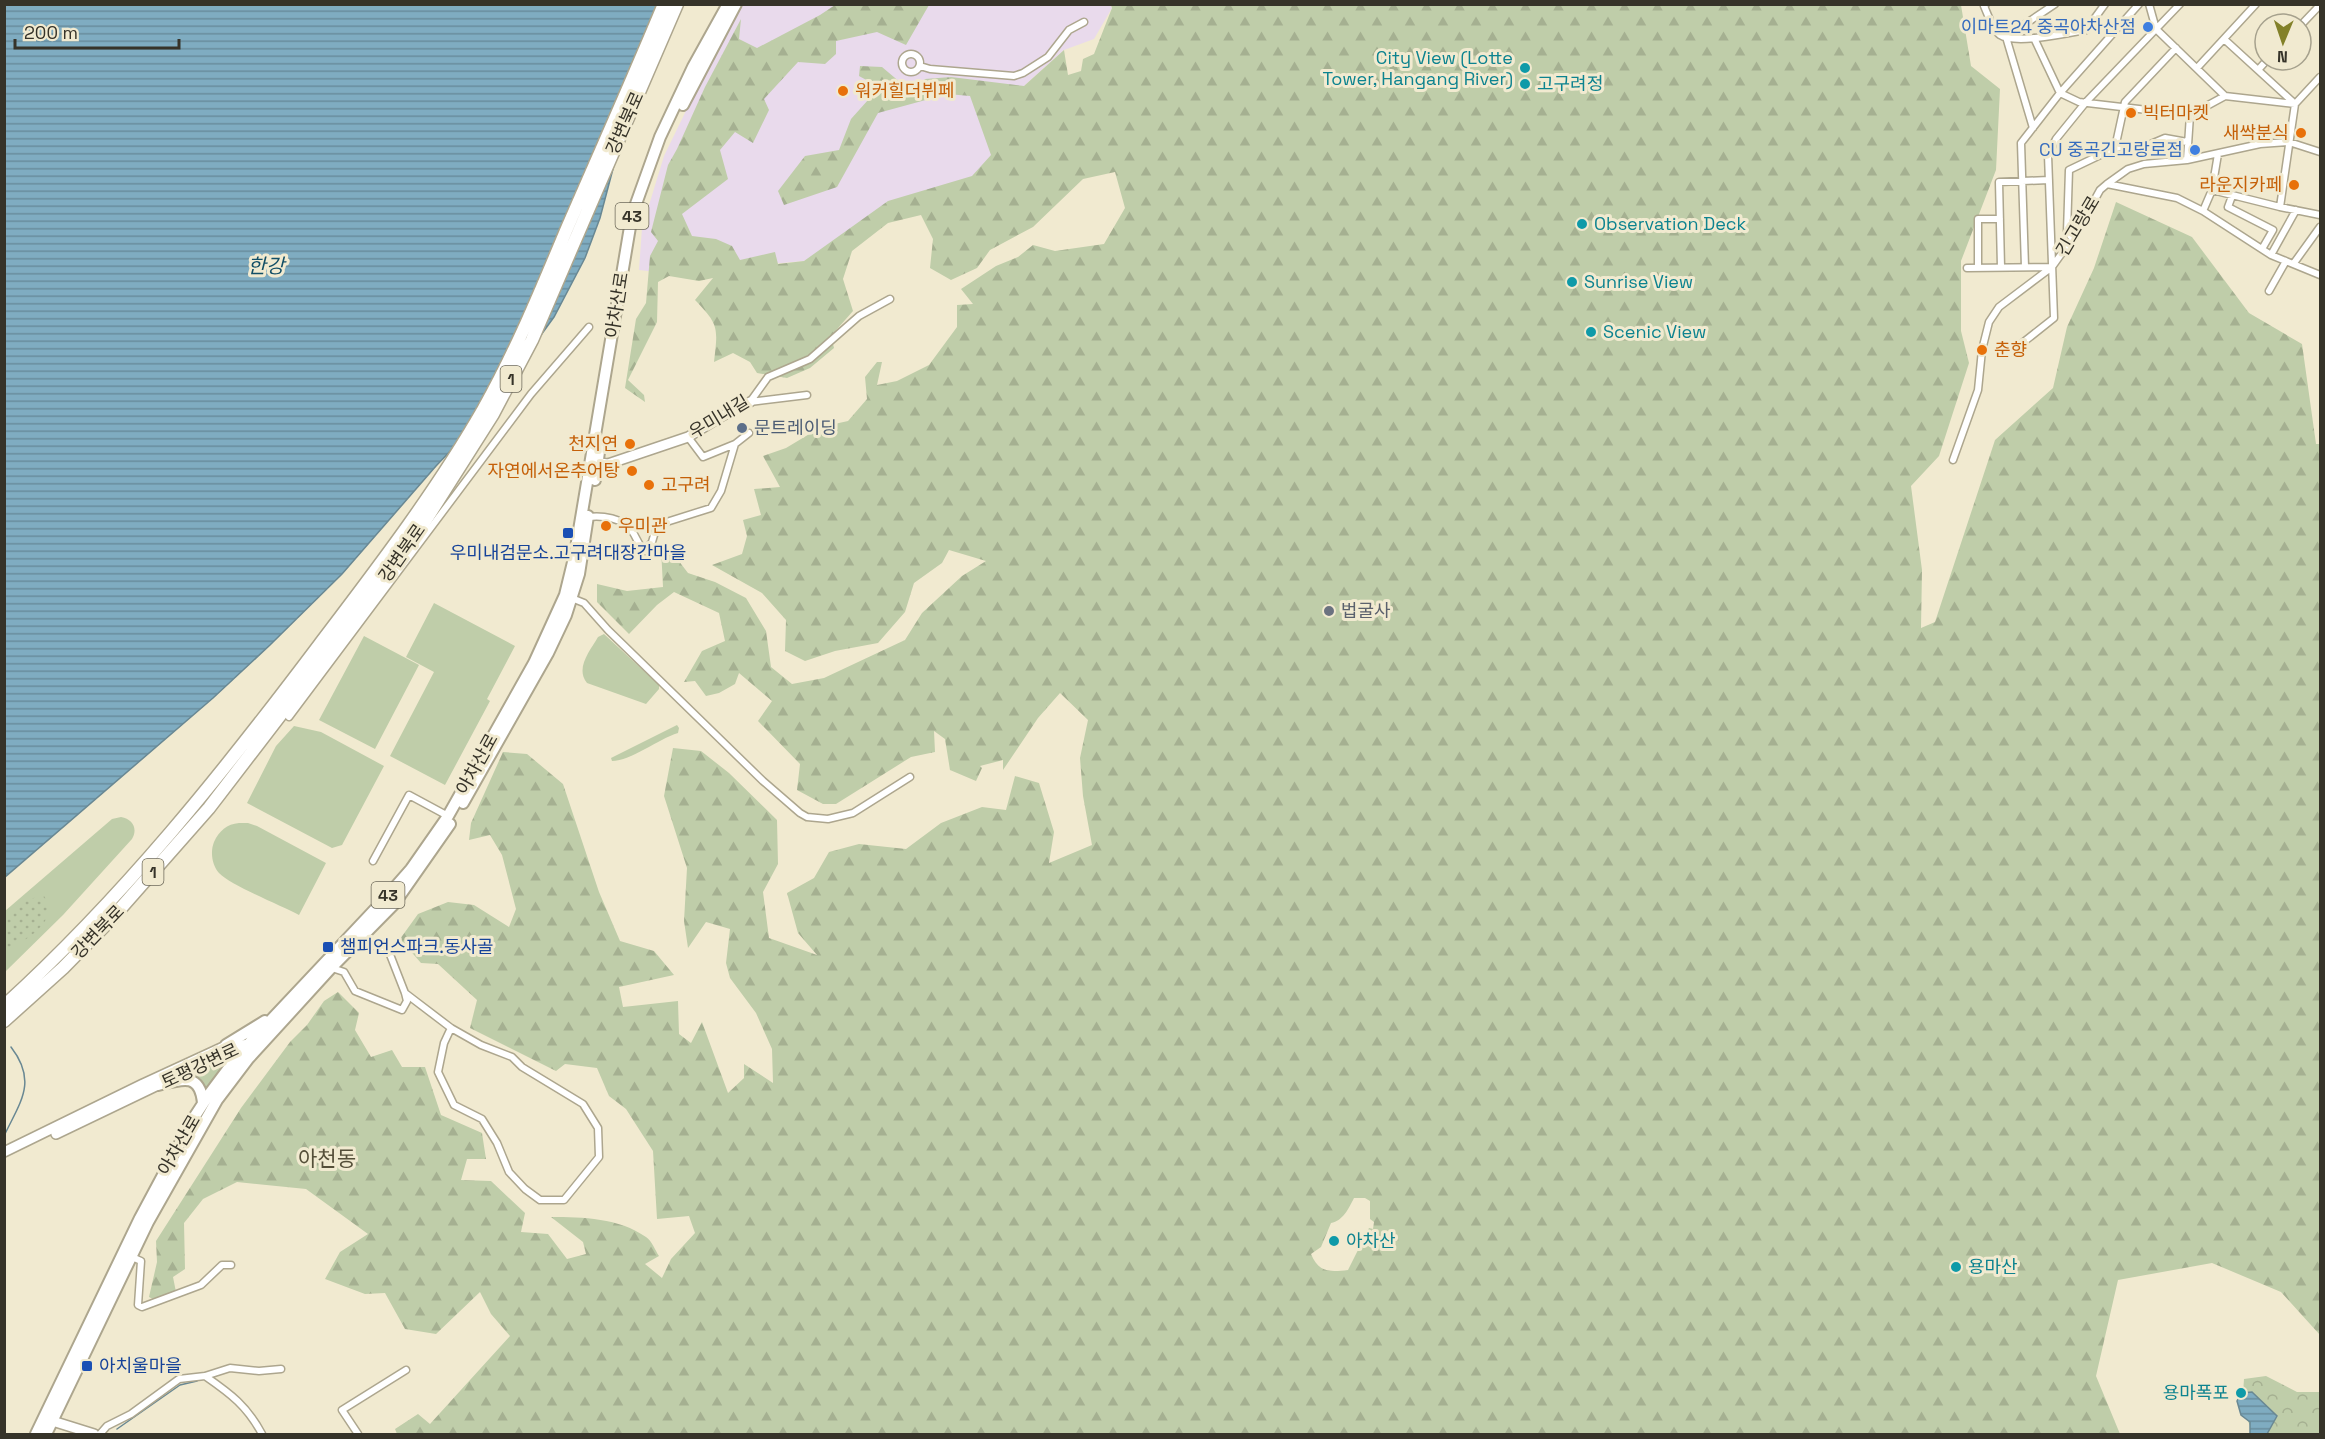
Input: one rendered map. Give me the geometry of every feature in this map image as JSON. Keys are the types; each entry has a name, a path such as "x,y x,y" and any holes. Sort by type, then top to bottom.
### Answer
{"highway":[{"name":"강변북로","path":"4,1021 63,968 113,917 209,808 415,537 493,414 532,340 670,6"},
{"name":"강변북로","path":"4,1006 55,959 147,862 280,714"}],"main road":[{"name":"아차산로","path":"46,1434 48,1420 149,1200 203,1103 224,1073 253,1047 394,904 455,817 515,714 569,597 573,583 588,517 617,298 632,215 651,159 693,67 728,4"},
{"name":"아차산로","path":"573,583 636,228 648,185 683,105 736,4"},
{"name":"아차산로","path":"36,1434 48,1420 132,1257 148,1221 217,1100 276,1015 411,869 448,816 552,635"},
{"path":"226,1045 276,1015"},
{"path":"158,1085 190,1080 197,1083 202,1090 203,1103"}],"street":[{"path":"1986,4 1984,6 1999,34 2006,37 2034,38 2086,30 2099,8 2105,4"},
{"path":"2006,37 2055,4"},
{"path":"2025,267 2021,143 2061,93 2139,4"},
{"path":"2149,4 2156,29 2225,96"},
{"path":"2000,354 2011,352 2054,318 2048,155 2056,140 2086,102 2180,4"},
{"path":"2196,68 2256,4"},
{"path":"920,66 930,69 1014,76 1048,57 1069,30 1084,22"},
{"path":"2006,37 2033,128"},
{"path":"2034,38 2061,93 2079,102 2190,115 2225,96 2295,104"},
{"path":"2224,39 2253,65"},
{"path":"2115,148 2125,102 2176,48"},
{"path":"2260,72 2295,104"},
{"path":"2280,207 2295,104 2320,77"},
{"path":"2187,160 2190,115"},
{"path":"2073,239 2067,232 2069,170 2115,148 2151,144 2165,138 2187,142"},
{"name":"긴고랑로","path":"1953,460 1978,390 1982,350 1989,322 1999,307 2052,267 2073,239 2100,190 2106,184 2128,169 2144,164 2187,160 2260,144 2289,142 2320,152"},
{"path":"2203,211 2212,190 2218,154"},
{"path":"2001,267 1999,182 2049,180"},
{"path":"2106,184 2177,198 2203,211 2271,255 2320,275"},
{"path":"2212,190 2320,215"},
{"path":"2232,196 2228,207 2273,230 2262,249"},
{"path":"2271,255 2296,210"},
{"path":"1978,268 1978,219 2000,219"},
{"path":"2294,263 2320,227"},
{"path":"2313,237 2320,241"},
{"path":"2269,291 2286,261"},
{"path":"1967,268 2052,267"},
{"name":"우미내길","path":"594,463 608,464 688,436 750,402 768,377 810,359 860,316 890,299"},
{"path":"280,714 531,394 590,327"},
{"path":"750,402 807,395"},
{"path":"688,436 703,457 735,444 749,433"},
{"path":"588,517 606,515 631,529 639,546 645,551 652,543 657,525 711,508 721,491 735,444"},
{"path":"569,597 584,603 608,630 763,781 807,817 828,819 846,815 868,805 910,777"},
{"path":"373,861 409,795 448,816"},
{"path":"331,968 344,972 355,991 402,1010 407,1001 389,952 378,945 350,950"},
{"path":"405,993 451,1028 481,1045 512,1057 522,1067 583,1104 598,1128 599,1157 564,1200 540,1200 525,1189 509,1172 497,1143 482,1119 454,1105 438,1072 444,1043 451,1028"},
{"name":"토평강변로","path":"4,1152 226,1045 242,1041 253,1047"},
{"name":"토평강변로","path":"4,1158 242,1045 253,1047"},
{"path":"132,1257 141,1261 138,1305 142,1307 201,1285 222,1265 231,1265"},
{"path":"100,1434 107,1426 131,1414 179,1379 205,1376 230,1368 259,1371 281,1369"},
{"path":"358,1434 342,1410 406,1370"},
{"path":"205,1376 235,1397 247,1410 262,1434"},
{"path":"48,1420 94,1434"}],"shaded area":[{"path":"741,5 1111,5 1112,8 1094,39 1064,50 1024,86 993,169 804,261 665,273 639,270 642,228 664,156 734,12"}],"green space":[{"path":"835,5 929,5 906,45 877,32 836,41 836,54 825,64 798,62 764,99 769,110 753,143 735,132 720,150 728,179 682,214 692,236 716,239 732,246 740,260 775,252 778,264 804,261 888,201 972,176 991,155 970,96 936,93 933,98 878,113 837,187 784,205 778,191 805,156 839,150 851,119 868,100 870,82 859,76 860,66 882,67 901,83 917,89 925,79 951,77 1024,86 1064,50 1068,75 1081,71 1083,59 1094,54 1112,8 1111,5 1961,5 1971,66 2000,89 1996,170 1961,261 1961,331 1969,363 1939,456 1911,486 1922,570 1921,628 1935,622 1995,440 2053,388 2067,327 2094,268 2116,202 2192,237 2249,313 2302,344 2316,444 2320,444 2320,1335 2281,1292 2212,1263 2118,1280 2096,1376 2120,1434 397,1434 395,1429 418,1414 430,1424 510,1336 491,1314 480,1292 436,1334 405,1329 385,1293 365,1294 325,1279 340,1252 368,1234 306,1189 237,1182 203,1199 184,1223 185,1269 173,1277 177,1297 159,1302 149,1297 157,1262 156,1241 241,1108 324,1001 338,992 359,1013 355,1030 371,1057 392,1050 402,1067 425,1067 441,1115 482,1133 486,1159 467,1159 461,1180 491,1181 525,1213 521,1232 548,1234 567,1259 586,1254 583,1242 551,1217 588,1218 613,1222 635,1231 650,1241 659,1256 645,1264 662,1278 671,1259 695,1233 689,1216 657,1219 653,1151 626,1109 609,1096 597,1068 565,1064 556,1071 470,1028 477,1000 438,964 421,963 400,939 418,914 448,902 474,905 509,927 516,909 502,855 490,835 469,840 471,823 503,752 527,754 563,784 599,892 620,941 654,951 674,975 619,987 623,1007 678,1001 679,1034 691,1043 702,1022 728,1093 744,1078 744,1064 773,1083 772,1049 756,1013 730,978 726,963 730,929 706,922 688,948 684,921 687,868 664,796 673,748 701,751 729,773 777,820 778,864 763,892 769,938 817,955 798,933 787,893 814,878 829,852 859,844 906,849 941,823 982,807 1006,810 1015,776 1039,783 1054,832 1049,863 1092,845 1083,796 1080,758 1088,720 1060,693 1038,718 1003,770 1003,760 980,766 982,768 976,781 950,770 945,739 934,731 935,752 911,757 836,804 823,804 797,790 800,764 758,721 772,701 739,673 735,684 719,693 706,696 695,681 684,682 702,651 725,641 719,613 674,592 657,605 629,634 597,602 597,584 627,591 663,587 661,548 678,560 688,573 715,582 746,598 766,631 771,667 792,684 824,678 905,640 922,613 962,576 986,561 949,550 942,563 914,583 905,612 878,643 835,651 805,661 785,651 786,620 762,593 712,565 742,554 747,536 743,520 761,515 754,489 780,487 763,456 786,448 821,427 848,421 867,399 865,377 877,362 882,362 877,385 897,381 929,365 957,327 957,305 973,304 961,289 996,266 1018,257 1033,245 1055,251 1104,244 1125,208 1115,172 1083,179 1033,227 990,250 977,268 951,280 930,268 933,239 921,215 888,223 852,251 843,279 853,311 831,336 834,348 810,368 787,378 757,373 750,362 733,353 714,362 715,327 709,315 695,300 713,278 699,281 669,276 658,282 657,322 628,380 644,395 645,402 625,388 636,319 646,303 650,256 658,241 651,232 668,165 741,19 739,39 757,48","holes":["1354,1198 1365,1198 1370,1201 1370,1219 1374,1222 1373,1229 1369,1228 1348,1270 1330,1271 1321,1268 1311,1254 1321,1247 1331,1223 1342,1217"]},
{"path":"434,603 515,646 487,699 490,701 445,785 390,756 434,672 406,657"},
{"path":"604,634 659,685 659,689 646,704 587,683 583,671 585,660 598,637"},
{"path":"364,636 419,665 375,749 319,720"},
{"path":"677,725 678,733 636,754 612,761 611,758"},
{"path":"294,726 321,732 384,766 342,845 332,848 247,803 276,746"},
{"path":"121,817 129,820 133,825 132,839 63,915 5,972 5,911 112,819"},
{"path":"239,823 257,826 326,863 299,915 234,883 217,870 212,854 214,842 224,829"},
{"path":"44,896 51,907 44,922 27,939 5,950 5,922 28,899"},
{"path":"229,1057 207,1089 202,1083 189,1076"},
{"path":"2266,1376 2297,1392 2320,1392 2320,1434 2254,1434 2242,1409 2244,1379"}],"water":[{"name":"한강","path":"5,5 683,5 614,165 600,218 585,258 554,317 478,422 436,466 342,574 270,645 213,698 5,877"},
{"path":"2252,1392 2277,1416 2267,1434 2250,1434 2250,1422 2241,1415 2237,1401 2241,1393"}],"waterway":[{"path":"4,1136 24,1092 25,1082 24,1071 11,1047"},
{"path":"117,1429 180,1385 197,1381"}],"place":[{"name":"이마트24 중곡아차산점","path":"2148,27"},
{"name":"City View (Lotte Tower, Hangang River)","path":"1525,68"},
{"name":"고구려정","path":"1525,84"},
{"name":"워커힐더뷔페","path":"843,91"},
{"name":"빅터마켓","path":"2131,113"},
{"name":"새싹분식","path":"2301,133"},
{"name":"CU 중곡긴고랑로점","path":"2195,150"},
{"name":"라운지카페","path":"2294,185"},
{"name":"Observation Deck","path":"1582,224"},
{"name":"Sunrise View","path":"1572,282"},
{"name":"Scenic View","path":"1591,332"},
{"name":"춘향","path":"1982,350"},
{"name":"문트레이딩","path":"742,428"},
{"name":"천지연","path":"630,444"},
{"name":"자연에서온추어탕","path":"632,471"},
{"name":"고구려","path":"649,485"},
{"name":"우미관","path":"606,526"},
{"name":"우미내검문소.고구려대장간마을","path":"568,533"},
{"name":"법굴사","path":"1329,611"},
{"name":"챔피언스파크.동사골","path":"328,947"},
{"name":"아차산","path":"1334,1241"},
{"name":"용마산","path":"1956,1267"},
{"name":"아치울마을","path":"87,1366"},
{"name":"용마폭포","path":"2241,1393"}],"district":[{"name":"아천동","path":"327,1159"}]}
